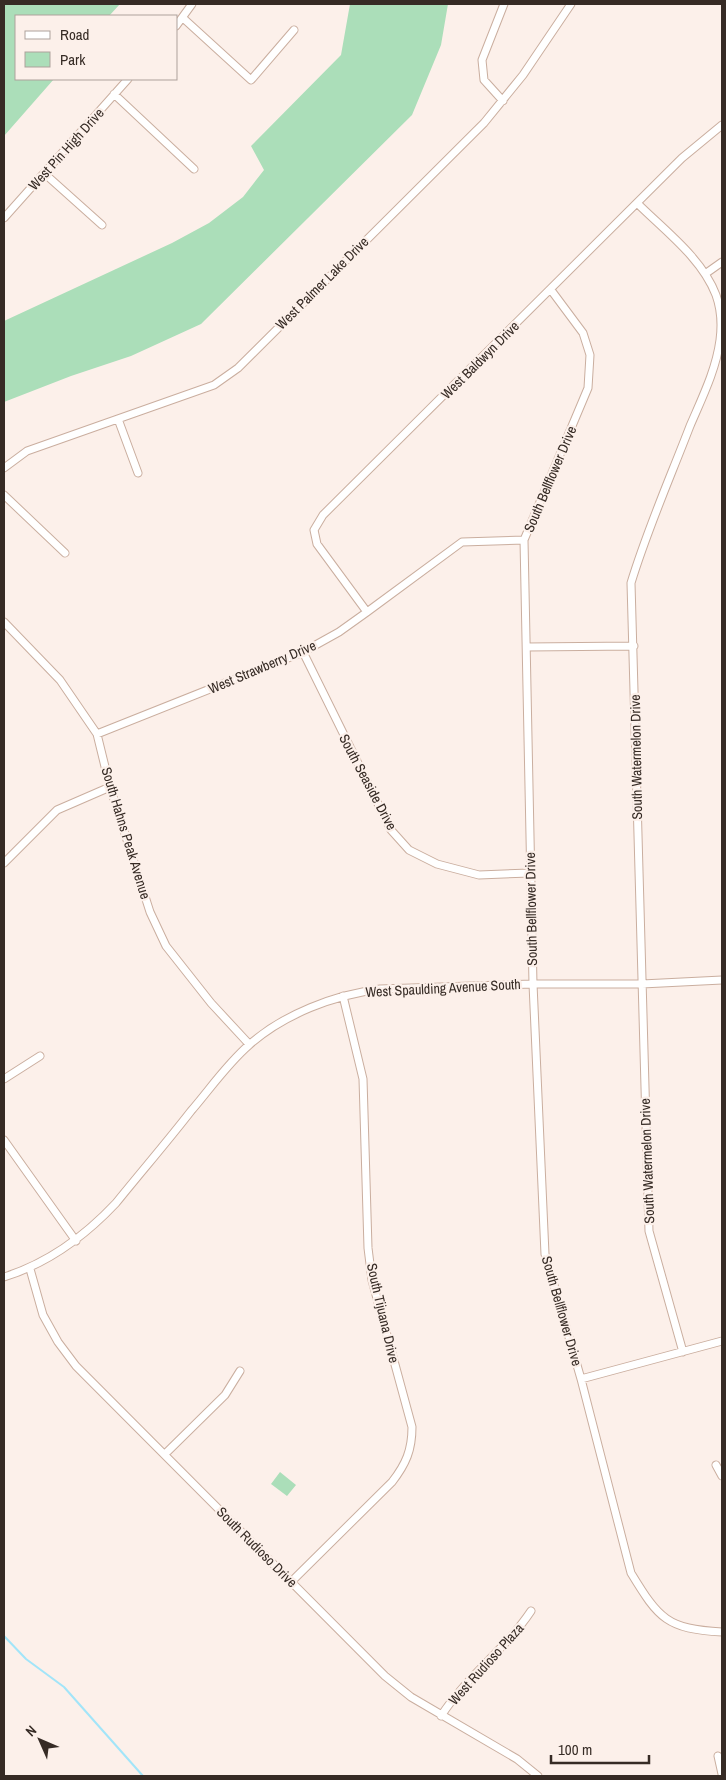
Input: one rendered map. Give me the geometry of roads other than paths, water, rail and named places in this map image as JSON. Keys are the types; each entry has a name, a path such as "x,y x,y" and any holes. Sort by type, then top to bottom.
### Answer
{"street":[{"path":"178,24 192,4"},
{"path":"503,102 484,80 482,60 504,4"},
{"name":"West Palmer Lake Drive","path":"4,468 27,451 214,385 238,368 484,123 503,102 523,75 571,4"},
{"path":"183,18 250,80 294,30"},
{"name":"West Pin High Drive","path":"4,218 127,80"},
{"path":"114,94 194,170"},
{"name":"West Baldwyn Drive","path":"368,612 317,544 314,530 322,515 693,148 722,125"},
{"path":"44,174 102,225"},
{"name":"South Watermelon Drive","path":"637,203 692,257 705,274 716,295 720,309 719,346 713,370 642,549 631,583 649,1231 683,1352"},
{"path":"705,274 722,262"},
{"name":"South Bellflower Drive","path":"551,290 583,333 590,355 588,388 524,540 533,984 545,1254 581,1378 631,1573 648,1601 667,1621 692,1631 722,1632"},
{"path":"118,419 138,473"},
{"path":"4,495 65,553"},
{"name":"West Strawberry Drive","path":"97,734 303,652 368,612 462,542 524,540"},
{"name":"South Hahns Peak Avenue","path":"4,622 60,680 97,734 110,787 150,912 166,946 211,1003 249,1044"},
{"path":"527,648 634,646"},
{"name":"South Seaside Drive","path":"303,652 391,830 409,850 437,864 479,875 530,873"},
{"path":"4,863 57,810 110,787"},
{"name":"West Spaulding Avenue South","path":"4,1277 30,1269 76,1240 96,1223 116,1202 226,1068 249,1044 298,1013 343,996 380,989 533,984 642,984 722,980"},
{"name":"South Tijuana Drive","path":"291,1582 392,1482 405,1466 412,1441 412,1427 372,1280 368,1248 363,1079 343,996"},
{"path":"4,1079 40,1056"},
{"path":"4,1140 76,1240"},
{"name":"South Rudioso Drive","path":"30,1269 43,1315 58,1342 76,1366 385,1676 411,1697 517,1759 538,1776"},
{"path":"581,1378 722,1341"},
{"path":"165,1454 225,1396 240,1371"},
{"path":"716,1465 722,1476"},
{"name":"West Rudioso Plaza","path":"441,1716 456,1694 520,1627 531,1611"},
{"path":"718,1756 722,1774"}],"waterway":[{"path":"4,1636 26,1659 64,1687 143,1776"}]}
